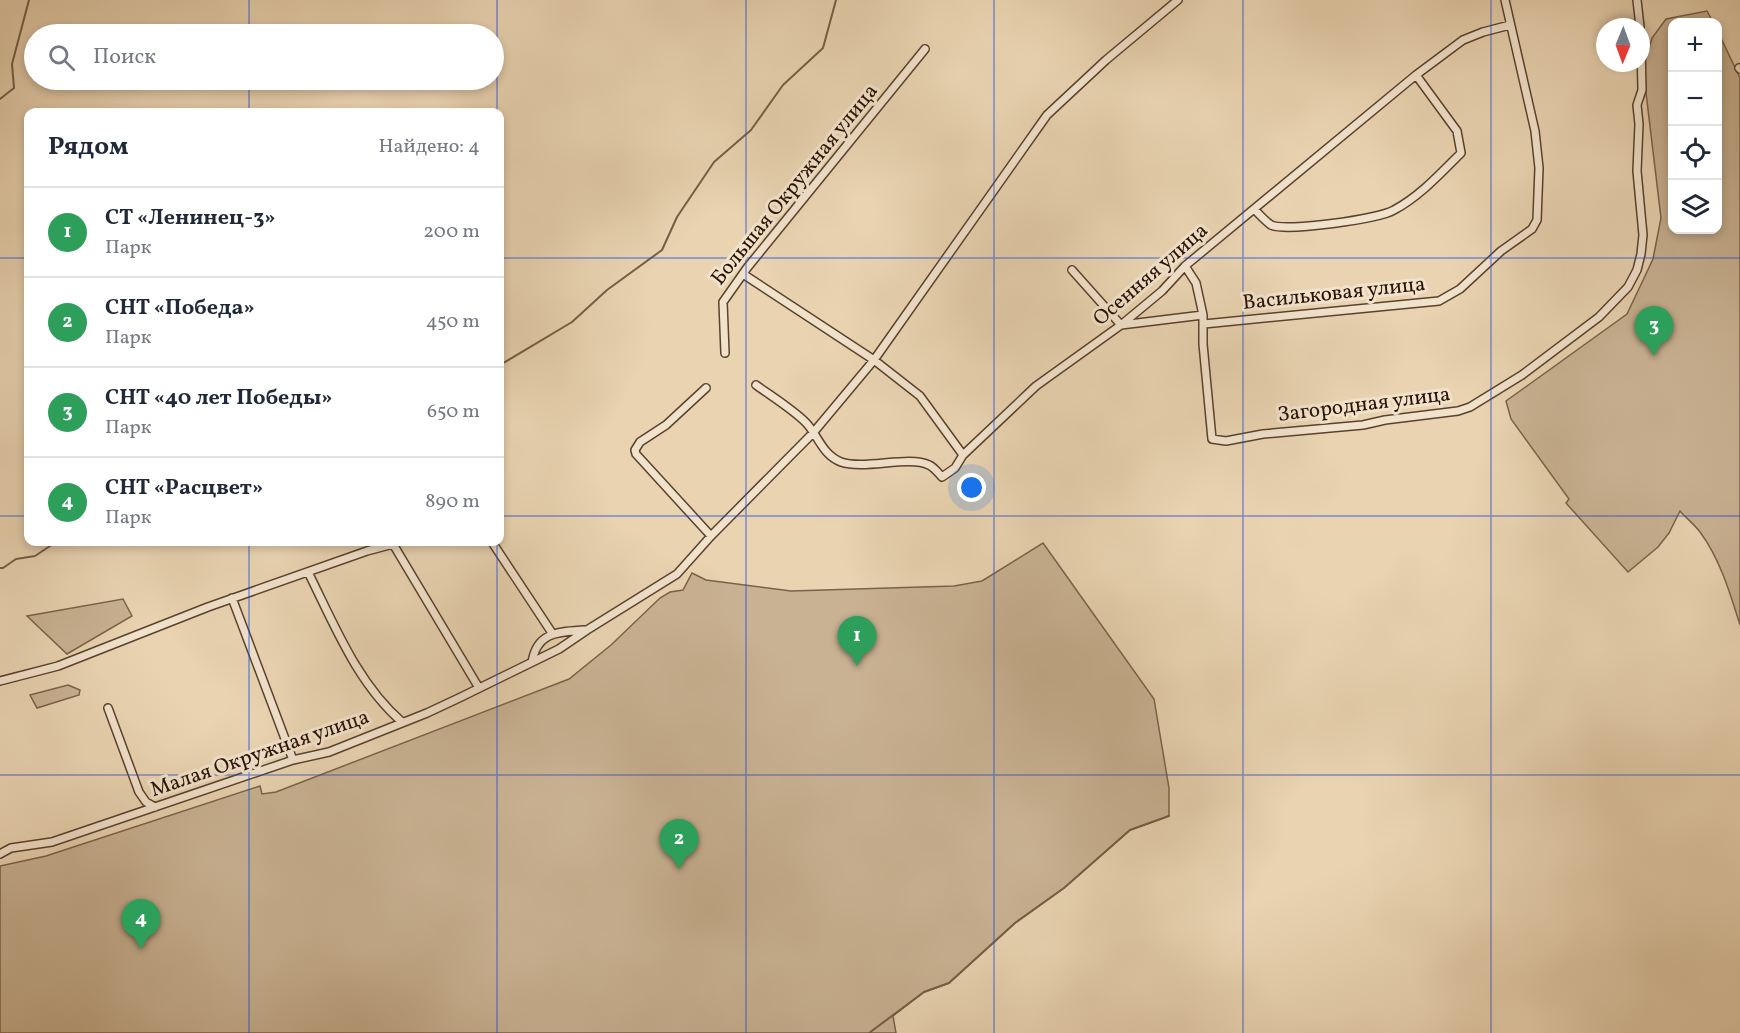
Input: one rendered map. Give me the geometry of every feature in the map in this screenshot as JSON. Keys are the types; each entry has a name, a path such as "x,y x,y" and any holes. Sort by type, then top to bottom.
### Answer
{"street":[{"name":"Малая Окружная улица","path":"0,854 11,848 52,842 293,760 330,752 427,713 560,649 677,574 711,536 813,433 874,360 1047,115 1106,60 1178,0"},
{"name":"Васильковая улица","path":"1204,324 1439,301 1460,289 1501,251 1532,230 1537,220 1538,207 1537,149 1504,0"},
{"path":"1637,0 1639,18"},
{"name":"Осенняя улица","path":"813,433 828,453 841,461 858,464 918,462 930,465 942,477 956,468 963,455 1036,386 1121,325 1162,291 1185,266 1416,75 1463,40 1510,25"},
{"name":"Большая Окружная улица","path":"725,353 723,302 743,274 925,49"},
{"name":"Загородная улица","path":"1204,324 1203,344 1212,439 1226,441 1263,434 1363,425 1464,409 1522,375 1599,317 1628,287 1637,270 1643,235 1637,171 1639,124 1636,105 1642,90 1642,72"},
{"path":"1254,209 1272,225 1281,226 1306,226 1381,216 1395,210 1436,178 1461,153 1457,131 1416,75"},
{"path":"1185,266 1200,294 1204,324"},
{"path":"1072,270 1121,325 1203,315"},
{"path":"743,274 874,360 920,396 963,455"},
{"path":"756,385 807,424 813,433"},
{"path":"706,388 666,425 640,442 635,450 636,454 711,536"},
{"path":"0,681 58,666 232,598 387,546"},
{"path":"394,546 479,688"},
{"path":"495,546 552,633"},
{"path":"308,572 352,660 381,701 402,722"},
{"path":"232,598 293,760"},
{"path":"532,662 536,648 552,633 587,630"},
{"path":"108,708 139,792 146,802 155,807"}],"shaded area":[{"path":"1707,11 1711,18 1671,18"},
{"path":"1668,19 1668,234 1722,234 1722,40 1740,78 1740,625 1724,577 1713,553 1700,532 1680,511 1669,533 1658,547 1628,572 1566,503 1569,499 1511,419 1506,401 1627,314 1653,259 1661,218 1643,72 1650,72 1652,38"},
{"path":"1043,543 1154,699 1169,788 1169,816 1130,830 1064,888 1015,923 949,983 924,992 893,1016 896,1033 0,1033 0,866 46,856 260,786 262,794 276,792 569,679 611,645 660,598 670,592 683,590 692,573 706,580 791,591 954,586 982,581"},
{"path":"123,599 132,616 67,654 27,616"},
{"path":"68,685 80,690 79,695 37,708 30,695"}],"waterway":[{"path":"0,99 14,88 12,64 29,0"},
{"path":"504,363 572,322 607,290 662,250 677,217 714,162 751,130 783,85 823,48 836,0"},
{"path":"0,568 16,559 35,556 50,546"},
{"path":"869,1033 924,992 949,983 1015,923 1064,888 1130,830 1169,816"}],"place":[{"name":"СНТ «40 лет Победы»","path":"1654,356"},
{"name":"СТ «Ленинец-3»","path":"857,666"},
{"name":"СНТ «Победа»","path":"679,869"},
{"name":"СНТ «Расцвет»","path":"141,949"}]}
